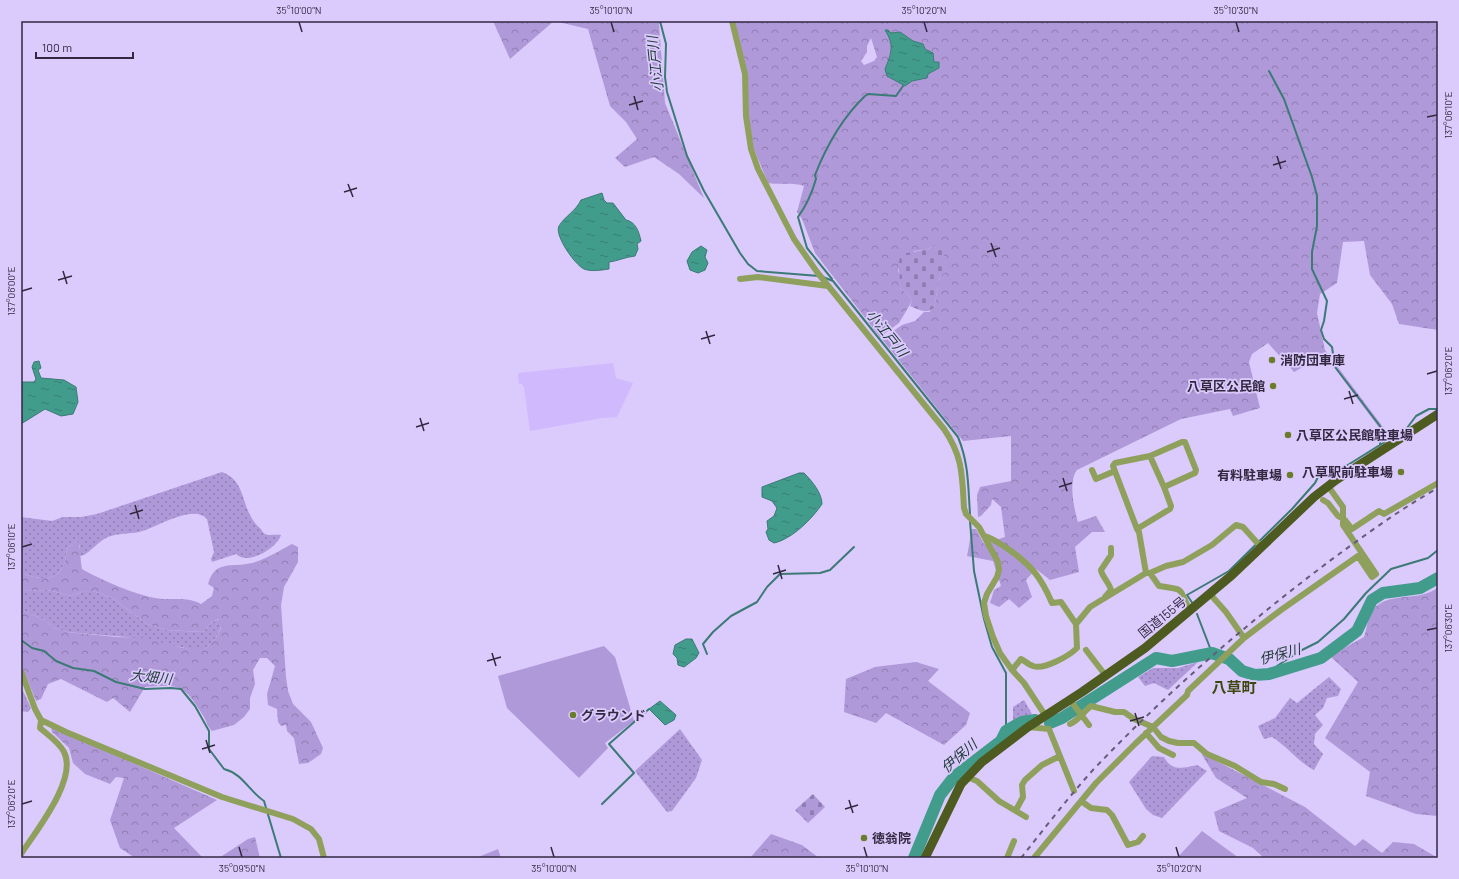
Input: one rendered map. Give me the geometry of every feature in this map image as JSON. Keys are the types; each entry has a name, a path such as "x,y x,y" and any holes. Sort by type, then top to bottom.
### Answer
{"highway":[{"name":"国道155号","path":"925,858 951,803 967,777 998,748 1045,715 1076,707 1106,676 1145,648 1210,594 1259,544 1328,486 1344,474 1438,414"}],"street":[{"path":"732,21 745,74 748,135 754,158 794,239 817,272 954,444 962,468 964,508 966,514 974,521 998,562 999,570 984,603 986,616 1000,653 1012,670 1024,683 1045,715"},
{"path":"740,279 758,277 827,284"},
{"path":"1164,487 1195,473 1196,470 1185,442 1150,456 1115,463 1113,466 1137,529 1148,573 1159,586 1182,591 1190,610"},
{"path":"1137,529 1170,509 1171,506 1150,456"},
{"path":"1092,470 1096,479 1115,471"},
{"path":"1324,500 1352,529 1379,511 1384,514 1438,483"},
{"path":"1034,858 1081,801 1146,733 1187,695 1188,691 1244,638 1280,610 1358,556 1372,576 1376,574 1349,535 1342,518 1343,507 1328,486"},
{"path":"1076,624 1090,607 1104,598 1148,573 1166,566 1183,562 1212,545 1236,525 1243,527 1259,544"},
{"path":"984,536 994,540 1025,561 1041,579 1052,603 1061,602 1076,624 1077,648 1073,652 1052,663 1040,666 1032,666 1022,659 1012,670"},
{"path":"1104,598 1111,590 1101,570 1111,556 1111,548"},
{"path":"1210,594 1226,612 1244,638"},
{"path":"1086,650 1106,676"},
{"path":"21,671 34,709 41,720 66,732 222,797 262,808 293,819 310,829 319,839 324,858"},
{"path":"1076,707 1094,706 1114,712 1124,712 1134,719 1153,727 1161,738 1178,743 1194,743 1207,754 1235,766 1261,782 1285,789"},
{"path":"1070,724 1076,721 1076,707"},
{"path":"1076,707 1089,725"},
{"path":"21,854 60,791 65,776 67,761 64,752 59,744 40,728 41,720"},
{"path":"1028,727 1049,728 1074,791"},
{"path":"1146,733 1159,748 1166,750 1173,755"},
{"path":"1016,810 1023,797 1022,785 1025,780 1042,765 1060,756"},
{"path":"967,777 977,781 999,801 1026,817"},
{"path":"1081,801 1091,808 1107,810 1112,814 1128,845 1138,842 1143,836"},
{"path":"1007,858 1014,841"}],"shaded area":[{"path":"613,363 616,378 633,383 617,417 602,418 530,431 524,387 522,384 519,384 518,373"}],"green space":[{"path":"493,21 554,21 510,59"},
{"path":"554,21 664,21 659,24 665,103 704,198 679,174 654,157 625,167 615,158 637,139 626,122 610,106 588,29"},
{"path":"734,21 1438,21 1438,330 1399,324 1392,304 1370,275 1364,241 1343,242 1337,283 1320,294 1317,313 1325,350 1386,431 1383,433 1325,355 1294,372 1268,343 1252,354 1249,362 1260,408 1233,416 1230,409 1181,419 1077,470 1074,475 1072,488 1078,522 1096,516 1105,532 1092,532 1075,547 1079,572 1050,580 1036,569 1026,580 1032,597 1019,608 1009,599 999,607 990,603 994,590 1001,586 993,561 967,556 972,529 976,529 984,544 1005,537 1001,507 992,499 991,505 981,516 978,517 977,495 980,487 1011,481 1011,436 963,441 882,339 902,325 915,321 924,312 929,312 934,308 940,276 946,271 946,263 936,246 924,250 914,251 898,270 901,280 900,288 908,294 912,301 899,323 880,337 815,253 802,219 797,212 804,186 795,184 768,183 754,149 748,117 748,84","holes":["886,30 891,33 897,32 929,51 933,54 934,62 939,62 939,68 928,74 924,79 912,81 905,86 885,69 892,50 891,41","871,38 877,57 874,61 864,65 861,61 867,52 867,46"]},
{"path":"936,246 942,249 946,263 946,271 940,276 934,308 928,311 922,311 910,306 912,301 908,294 900,288 899,267 901,254 924,250"},
{"path":"222,472 231,477 236,483 249,514 263,533 268,535 281,535 274,545 262,554 248,558 241,557 236,554 212,562 211,559 214,552 207,519 201,515 193,514 174,518 139,532 108,537 84,555 79,556 80,546 77,542 68,547 62,569 52,577 41,578 21,573 21,517 52,521 63,517 81,517 97,514"},
{"path":"78,541 82,569 89,573 138,594 161,599 184,599 201,604 212,596 214,588 208,584 211,576 220,568 225,566 252,563 272,555 292,544 298,547 298,562 284,587 281,605 286,677 288,691 293,704 311,722 323,748 321,754 308,763 299,764 294,738 287,731 286,725 281,726 278,722 277,709 268,705 267,694 275,666 267,658 260,658 253,670 255,684 250,698 250,709 244,717 234,725 212,731 190,696 185,691 173,686 145,687 130,712 113,698 107,702 61,679 48,684 41,699 36,701 21,664 21,610 43,619 54,628 67,632 144,638 183,648 205,649 216,638 221,628 219,619 212,622 203,632 166,630 147,624 112,598 93,591 84,591 72,596 47,590 27,591 21,589 21,573 41,578 56,575 63,566 68,547"},
{"path":"1438,587 1438,816 1416,814 1366,796 1370,772 1325,738 1358,682 1330,656 1364,637 1371,613 1379,604 1396,598 1423,595"},
{"path":"21,589 27,591 47,590 72,596 84,591 93,591 112,598 147,624 166,630 203,632 212,622 220,619 221,627 216,638 205,649 196,650 126,637 67,632 54,628 43,619 21,610"},
{"name":"グラウンド","path":"604,646 615,657 634,721 605,743 608,748 579,778 507,708 498,676"},
{"path":"916,662 939,669 928,681 970,713 966,725 944,745 886,713 876,723 844,712 846,679 875,667"},
{"path":"1198,662 1168,690 1154,683 1145,686 1138,677 1153,668 1178,668"},
{"path":"1329,677 1341,689 1338,696 1327,698 1323,708 1315,715 1323,725 1315,734 1314,744 1323,754 1314,770 1272,737 1264,739 1258,726 1275,718 1290,698 1297,703"},
{"path":"23,691 31,708 28,712 21,711 21,694"},
{"path":"1024,700 1032,714 1013,724 1013,707"},
{"path":"51,727 217,800 174,828 203,858 135,858 120,848 110,820 124,778 116,777 110,784 85,774 73,763 69,748 52,732"},
{"path":"680,729 702,760 696,778 672,811 667,812 635,771"},
{"path":"1201,753 1305,807 1355,846 1363,839 1382,853 1393,842 1414,844 1438,858 1264,858 1253,848 1219,831 1214,812 1247,798 1216,778"},
{"path":"1152,756 1164,757 1167,762 1174,767 1183,768 1197,765 1207,771 1162,818 1153,815 1146,809 1129,782"},
{"path":"813,794 825,807 808,823 795,810"},
{"path":"1202,831 1239,858 1177,858"},
{"path":"771,834 802,845 819,858 750,858"},
{"path":"255,837 260,858 219,858 248,839"},
{"path":"498,849 501,858 476,858"}],"water":[{"path":"885,30 888,30 891,33 900,32 913,41 923,44 925,49 933,53 934,62 939,62 939,68 928,74 927,78 912,81 905,86 887,76 885,69 891,50 891,45"},
{"path":"602,193 604,200 607,203 613,203 626,220 635,225 641,241 637,244 638,249 635,256 609,262 609,269 587,270 580,266 571,256 562,243 558,230 564,219 581,200"},
{"path":"701,246 707,250 705,257 708,263 705,270 698,273 690,270 687,261 692,252"},
{"path":"39,361 41,368 38,370 41,378 64,380 76,387 78,402 73,414 61,416 45,409 21,424 21,382 34,382 36,379 32,367 34,362"},
{"path":"799,473 804,473 813,483 822,500 822,504 801,528 781,541 774,543 769,540 766,532 768,529 767,521 774,516 777,508 772,501 762,497 762,487"},
{"path":"686,639 692,639 699,653 696,658 684,667 678,665 677,658 673,654 675,645"},
{"path":"660,701 676,715 674,720 665,725 649,709"}],"waterway":[{"name":"小江戸川","path":"660,21 666,44 665,77 667,92 687,156 704,191 740,253 748,264 757,271 819,276"},
{"path":"1269,71 1284,99 1312,177 1317,196 1317,226 1312,252 1312,269 1327,301 1321,330 1324,339 1332,347 1335,367 1380,426 1380,445"},
{"path":"832,279 807,248 798,217 811,194 816,179 815,175 824,154 849,113 868,94 896,96 903,86"},
{"name":"小江戸川","path":"823,277 833,281 958,437 966,466 970,514"},
{"path":"1193,604 1187,595 1229,571 1292,509 1315,483 1320,473 1337,467 1343,468 1407,428 1416,416 1429,409 1438,409"},
{"name":"小江戸川","path":"970,521 974,571 984,619 992,647 1006,673 1006,731"},
{"path":"707,654 703,644 713,632 731,616 757,602 767,587 780,574 820,573 830,570 854,547"},
{"path":"1277,666 1300,651 1318,642 1344,619 1366,593 1391,569 1428,558 1438,550"},
{"name":"伊保川","path":"1050,723 1062,718 1156,658 1172,661 1212,653 1229,659 1242,671 1255,675 1269,674 1321,658 1357,631 1372,600 1383,593 1420,588 1438,578"},
{"path":"1197,614 1212,653"},
{"name":"大畑川","path":"21,640 32,648 44,651 56,661 73,668 94,671 116,682 145,689 181,689 195,706 209,731 209,749 224,769 231,771 241,778 258,797 264,801 281,858"},
{"path":"602,804 634,773 609,744 649,709"},
{"name":"伊保川","path":"914,858 940,795 954,777 1001,741 1006,731 1022,722 1035,720"}],"railway":[{"path":"1021,858 1092,771 1149,713 1209,659 1240,632 1335,557 1398,512 1438,488"}],"place":[{"name":"消防団車庫","path":"1272,360"},
{"name":"八草区公民館","path":"1273,386"},
{"name":"八草区公民館駐車場","path":"1288,435"},
{"name":"八草駅前駐車場","path":"1401,472"},
{"name":"有料駐車場","path":"1290,475"},
{"name":"グラウンド","path":"573,715"},
{"name":"徳翁院","path":"864,838"}],"district":[{"name":"八草町","path":"1234,688"}]}
